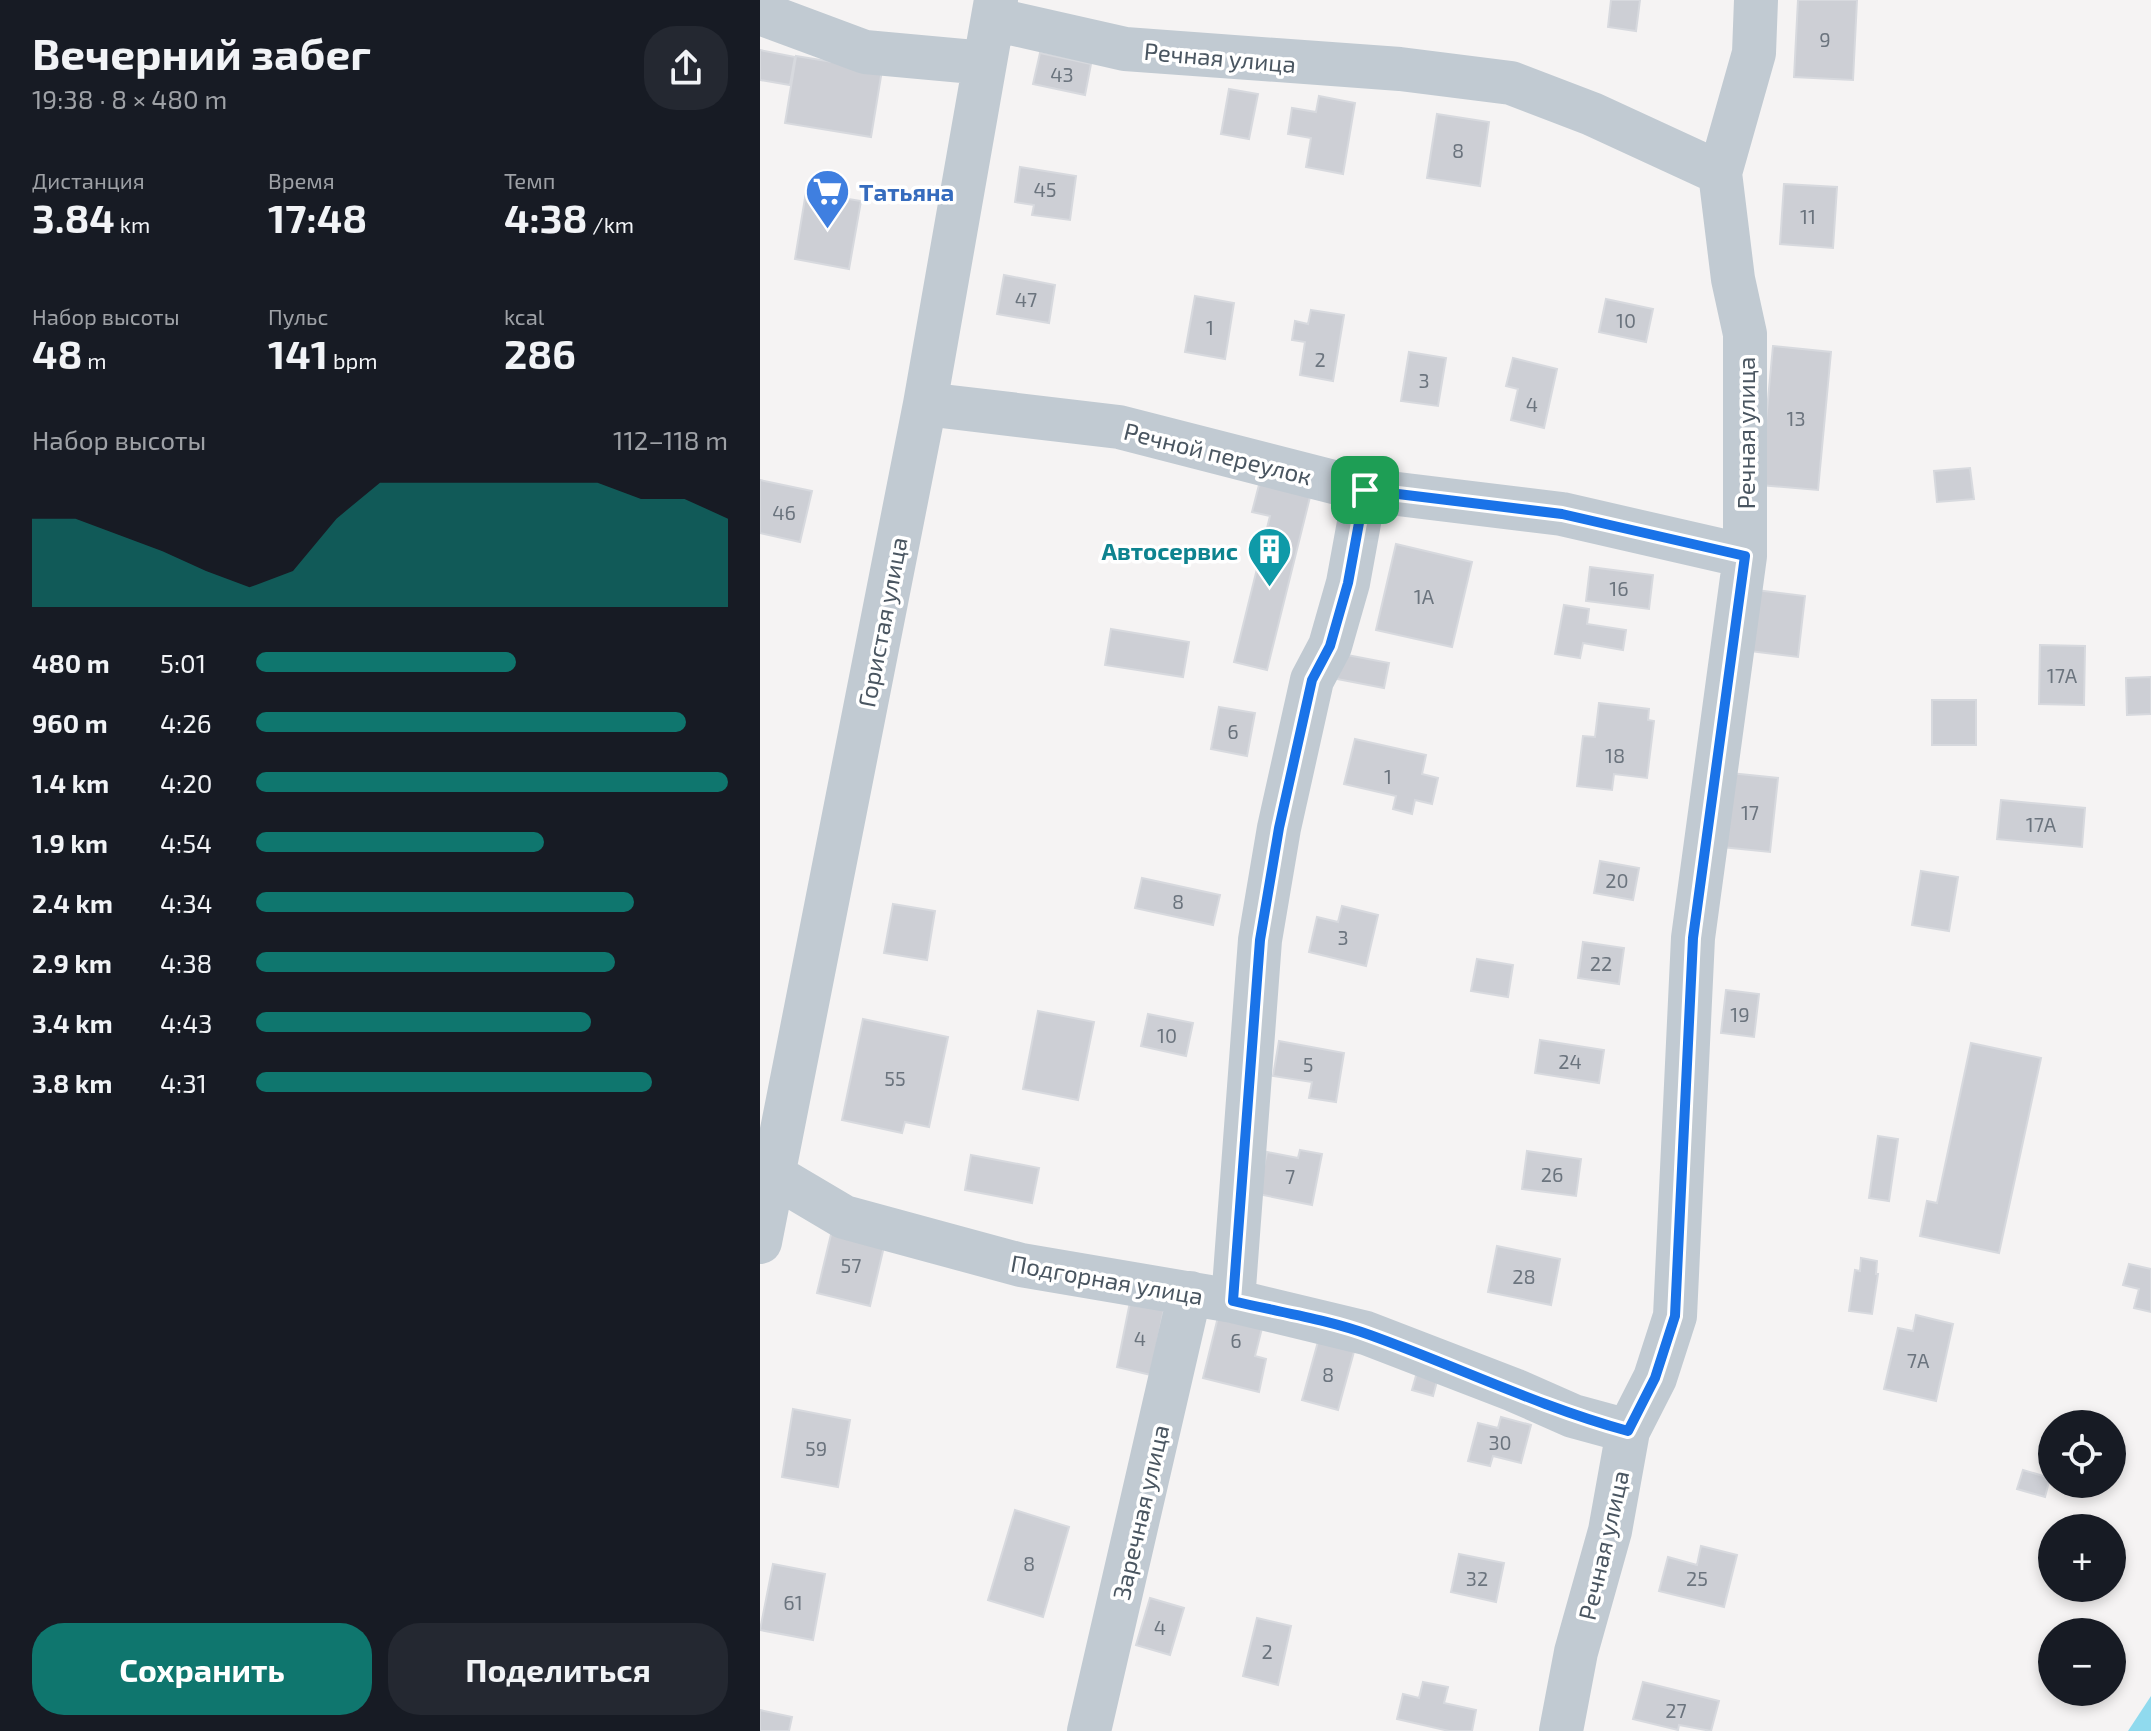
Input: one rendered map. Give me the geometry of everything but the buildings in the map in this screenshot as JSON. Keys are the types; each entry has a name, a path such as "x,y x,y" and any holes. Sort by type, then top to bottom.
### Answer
{"street":[{"name":"Речная улица","path":"1561,1731 1576,1652 1610,1531 1628,1431 1655,1378 1675,1316 1693,938 1745,556 1745,334 1733,279 1720,173 1754,53 1756,0"},
{"name":"Речная улица","path":"994,9 1125,49 1400,69 1511,83 1592,114 1720,173"},
{"name":"Гористая улица","path":"760,1242 925,404 994,9"},
{"path":"760,13 865,52 985,63"},
{"name":"Речной переулок","path":"925,404 1119,427 1365,490 1562,514 1745,556"},
{"path":"1233,1301 1260,940 1279,828 1312,680 1330,646 1341,608 1365,490"},
{"name":"Подгорная улица","path":"773,1175 844,1217 1021,1265 1233,1301 1366,1333 1573,1416 1628,1431"},
{"name":"Заречная улица","path":"1089,1731 1190,1293"}],"water":[{"path":"2151,1696 2151,1731 2128,1731"}],"place":[{"name":"Татьяна","path":"828,230"},
{"name":"Автосервис","path":"1269,589"}],"route":[{"path":"1365,490 1562,514 1745,556 1693,938 1675,1316 1655,1378 1628,1431 1573,1416 1366,1333 1233,1301 1260,940 1279,828 1312,680 1330,646 1348,583 1365,490"}]}
